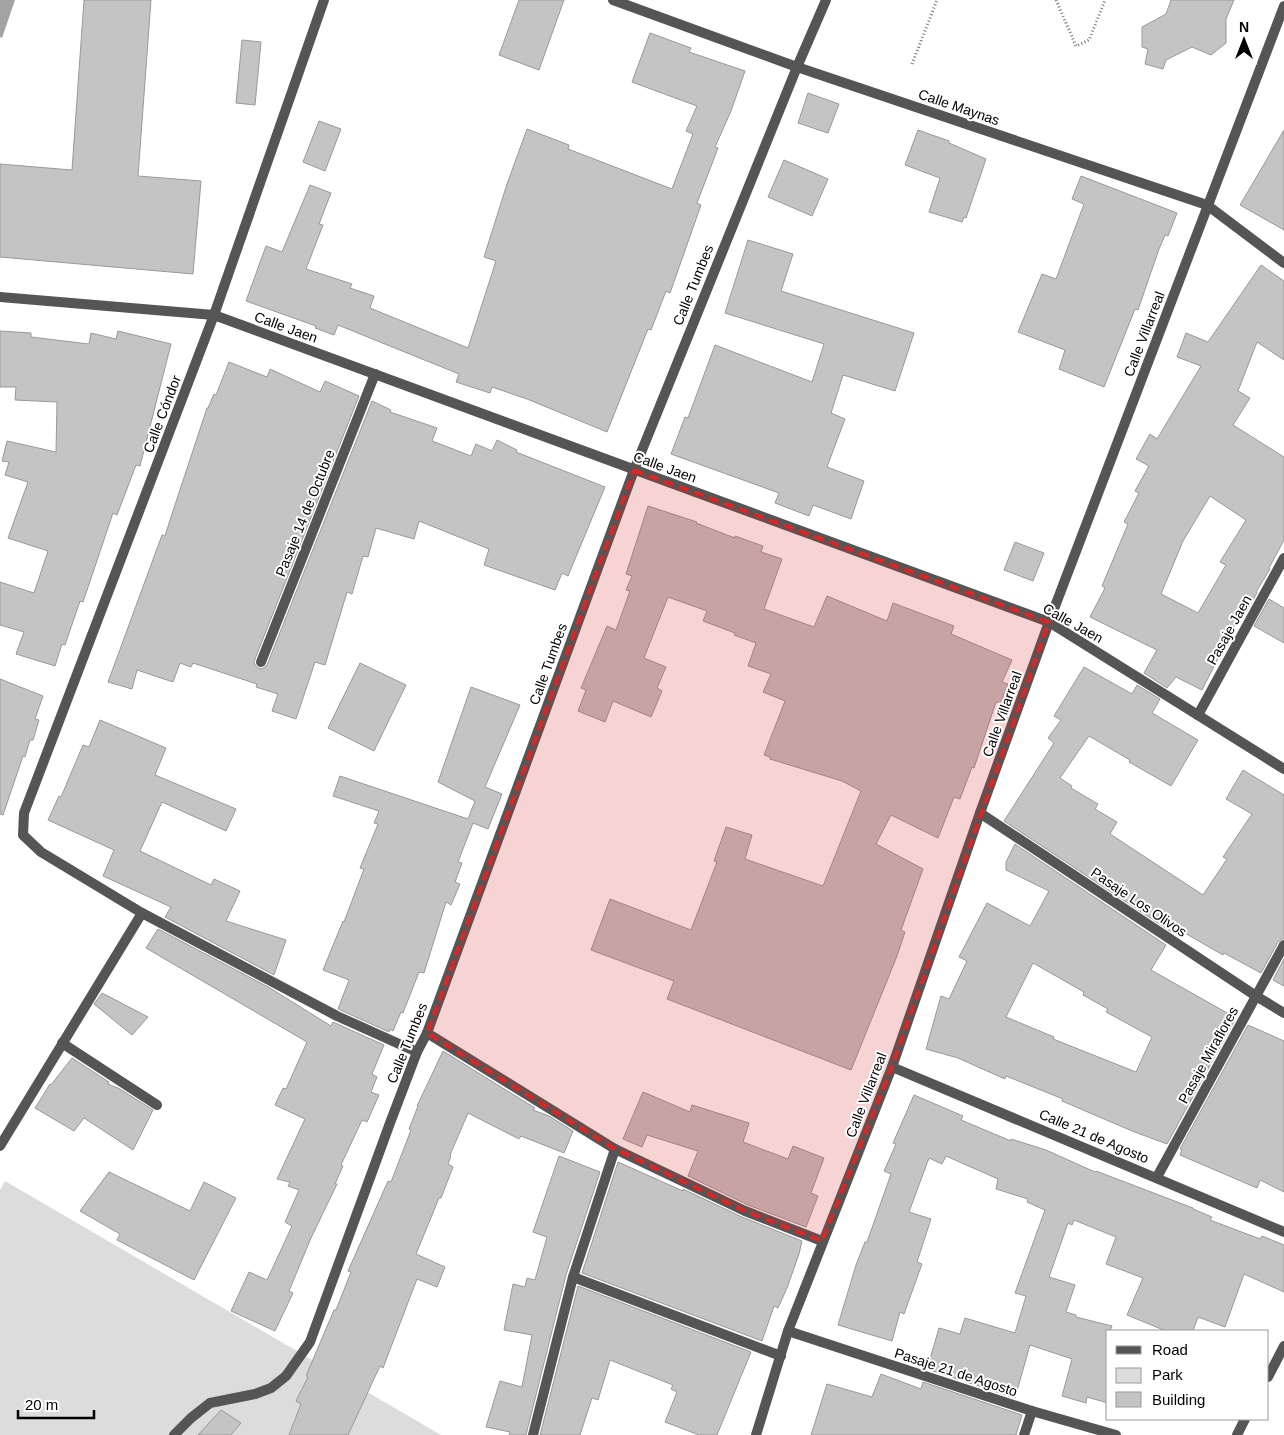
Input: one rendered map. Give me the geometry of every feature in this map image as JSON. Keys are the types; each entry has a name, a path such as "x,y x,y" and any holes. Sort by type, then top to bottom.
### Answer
{"street":[{"name":"Calle Cóndor","path":"142,913 41,852 23,835 24,813 214,315 324,0"},
{"name":"Calle Maynas","path":"613,0 797,67 1207,205 1284,263"},
{"name":"Calle Tumbes","path":"174,1435 210,1402 255,1394 271,1388 286,1376 310,1342 390,1123 417,1052 427,1032 634,470 797,67 826,0"},
{"name":"Calle Villarreal","path":"756,1435 788,1331 892,1068 980,813 1049,622 1284,6"},
{"name":"Calle Jaen","path":"0,297 214,315 375,374 1049,622 1284,769"},
{"name":"Pasaje 14 de Octubre","path":"261,662 375,374"},
{"name":"Pasaje Jaen","path":"1198,715 1280,576 1284,558"},
{"name":"Pasaje Los Olivos","path":"980,813 1284,1013"},
{"path":"0,1146 142,913 337,1016 417,1052"},
{"name":"Pasaje Miraflores","path":"1157,1177 1284,945"},
{"path":"427,1032 615,1149 745,1211 822,1241"},
{"path":"62,1043 157,1104"},
{"name":"Calle 21 de Agosto","path":"892,1068 1157,1177 1284,1232"},
{"path":"534,1435 573,1277 615,1149"},
{"path":"573,1277 781,1356"},
{"name":"Pasaje 21 de Agosto","path":"788,1331 1032,1411 1116,1435"},
{"path":"1269,1375 1284,1346"},
{"path":"1024,1435 1032,1411"},
{"path":"1237,1435 1244,1420"}],"path":[{"path":"912,64 936,0"},
{"path":"1056,0 1076,46 1089,40 1105,0"}],"highlighted area":[{"path":"634,470 1049,622 892,1067 822,1241 745,1211 615,1149 427,1033"}],"green space":[{"path":"5,1181 441,1435 0,1435 0,1190"}],"shaded area":[{"path":"0,0 15,0 2,38 0,37"}],"building":[{"path":"84,0 151,0 138,176 201,181 193,274 0,257 0,164 72,170"},
{"path":"519,0 564,0 539,70 499,55"},
{"path":"1171,0 1234,0 1226,19 1226,43 1211,55 1192,47 1166,60 1163,69 1145,64 1148,49 1142,47 1142,27 1166,14"},
{"path":"650,33 691,48 689,52 745,71 731,111 715,147 718,148 697,203 701,205 670,293 666,291 651,330 648,329 607,432 527,399 492,387 490,393 456,382 459,374 338,325 334,335 315,328 316,326 246,301 266,246 282,252 310,185 331,193 319,224 323,225 306,269 352,284 350,288 374,296 370,308 468,348 496,261 484,257 527,129 569,145 568,149 672,189 693,134 686,131 697,106 632,82"},
{"path":"242,40 261,42 255,105 236,103"},
{"path":"808,93 839,104 828,133 798,123"},
{"path":"319,121 341,129 325,171 303,162"},
{"path":"918,130 949,141 949,143 986,159 966,218 964,217 962,222 929,212 940,178 905,165"},
{"path":"1284,130 1284,230 1240,205"},
{"path":"784,160 828,179 812,216 768,197"},
{"path":"1081,176 1177,213 1168,236 1165,235 1159,249 1138,310 1135,309 1104,387 1059,369 1065,350 1018,332 1042,274 1056,279 1084,204 1072,199"},
{"path":"748,240 793,254 781,291 914,333 895,391 843,375 831,413 845,419 827,467 864,481 851,519 813,505 809,516 775,503 779,493 671,454 685,417 688,418 715,345 812,382 824,344 725,313"},
{"path":"1261,265 1284,281 1284,360 1257,342 1238,391 1250,398 1233,425 1284,457 1284,540 1242,619 1239,617 1202,690 1176,677 1167,688 1144,673 1157,650 1090,617 1105,588 1102,586 1128,524 1124,522 1139,493 1135,491 1149,466 1136,459 1150,434 1157,439 1201,366 1177,357 1186,333 1208,342","holes":["1210,496 1246,520 1220,562 1226,565 1198,613 1161,594 1183,541"]},
{"path":"0,331 31,333 31,337 89,344 91,333 116,339 118,331 171,344 140,466 136,465 117,515 113,513 83,602 80,601 65,645 62,644 55,666 16,654 24,632 0,625 0,582 34,593 48,551 8,538 28,482 5,475 9,462 2,461 7,441 56,452 57,402 15,400 16,387 0,387"},
{"path":"229,362 267,377 270,369 320,392 325,381 359,396 255,659 254,663 258,668 262,669 267,665 372,401 391,410 390,412 437,428 432,441 471,456 476,444 492,451 497,440 517,450 516,452 605,487 568,576 562,573 555,590 484,565 489,549 419,521 414,539 376,528 368,557 363,556 352,594 347,592 325,665 315,662 296,719 272,711 278,694 256,687 257,684 193,663 191,667 180,663 173,682 137,670 132,689 108,682 162,535 165,536 207,408 214,394 216,395"},
{"path":"648,506 697,522 735,538 735,536 763,546 761,552 782,559 764,609 814,627 827,596 887,621 893,603 954,626 951,634 1012,660 1002,682 1008,684 1001,703 996,702 974,768 972,767 960,799 954,797 938,838 891,815 876,844 923,869 901,930 905,932 897,956 851,1070 667,999 674,981 591,950 610,899 691,930 717,862 714,861 726,827 752,835 745,859 823,886 861,791 842,781 770,759 770,757 764,755 785,701 763,692 771,674 748,666 756,643 703,621 707,611 668,597 644,658 666,667 657,688 662,691 651,717 613,701 605,722 578,711 586,690 581,688 607,626 616,630 630,591 626,590 632,576 626,574"},
{"path":"1015,542 1044,553 1033,581 1004,570"},
{"path":"1269,599 1284,608 1284,643 1254,626"},
{"path":"360,663 406,685 374,751 328,728"},
{"path":"1084,667 1132,694 1137,685 1160,699 1152,713 1198,740 1171,786 1089,736 1060,778 1072,786 1071,788 1098,804 1095,809 1117,822 1110,834 1203,895 1227,859 1223,857 1252,814 1226,799 1243,770 1284,795 1284,938 1278,942 1261,973 1224,953 1223,955 1176,928 1173,933 1004,821 1054,743 1048,738 1061,720 1054,716"},
{"path":"0,679 43,696 35,719 39,720 33,740 30,740 25,757 23,756 3,815 0,814"},
{"path":"471,687 520,705 485,787 502,794 488,829 473,823 458,862 462,863 455,882 460,884 451,905 446,902 424,973 419,972 403,1013 401,1012 393,1031 390,1029 389,1032 338,1009 349,980 323,970 364,869 360,868 378,824 374,823 379,811 333,796 340,776 468,819 475,801 438,782"},
{"path":"100,720 166,748 155,775 236,809 226,831 162,802 140,851 211,885 214,879 240,891 226,921 286,940 274,975 165,917 171,907 103,876 114,850 48,820 59,796 61,797 83,745 89,747"},
{"path":"1015,844 1166,945 1151,970 1236,1018 1167,1144 1132,1131 1062,1101 1063,1099 1006,1076 1005,1079 958,1058 926,1049 941,996 949,999 967,961 959,957 987,903 1030,926 1049,891 1006,870 1006,862","holes":["1033,963 1084,992 1083,995 1108,1009 1106,1012 1152,1037 1136,1072 1053,1039 1054,1037 1006,1017"]},
{"path":"158,929 270,988 331,1026 333,1022 384,1045 372,1074 377,1077 371,1092 379,1095 367,1122 362,1120 341,1165 343,1166 335,1184 337,1184 311,1238 289,1291 293,1293 275,1331 231,1311 249,1272 267,1280 292,1226 285,1222 299,1190 288,1186 290,1182 277,1179 305,1119 275,1105 283,1088 286,1089 307,1042 146,948"},
{"path":"1284,959 1284,986 1273,980"},
{"path":"102,993 148,1017 132,1035 94,1004"},
{"path":"1248,1025 1284,1041 1284,1192 1260,1180 1257,1188 1180,1155 1182,1150 1180,1149"},
{"path":"443,1051 535,1108 533,1110 549,1116 573,1131 564,1153 521,1136 519,1139 468,1113 450,1155 448,1164 453,1167 416,1254 445,1267 437,1287 417,1279 383,1368 380,1366 348,1435 289,1435 301,1404 296,1401 308,1377 306,1376 334,1310 336,1310 351,1272 348,1271 388,1181 391,1182 411,1130 409,1129 417,1106"},
{"path":"72,1058 109,1082 108,1084 120,1089 153,1110 133,1150 84,1118 74,1131 35,1108 50,1084"},
{"path":"643,1092 690,1112 692,1105 749,1123 743,1142 788,1159 793,1146 824,1158 811,1193 818,1196 806,1227 748,1205 688,1176 698,1151 647,1135 642,1147 623,1139"},
{"path":"914,1095 963,1116 961,1120 1011,1141 1011,1139 1046,1150 1095,1172 1193,1208 1212,1217 1210,1220 1260,1239 1262,1236 1284,1245 1284,1292 1244,1274 1225,1327 1198,1317 1193,1330 1164,1330 1127,1315 1143,1278 1106,1264 1116,1237 1074,1220 1072,1225 1068,1223 1049,1277 1075,1285 1066,1312 1076,1315 1076,1317 1112,1326 1110,1330 1106,1330 1106,1402 1087,1397 1086,1403 1062,1396 1072,1359 1030,1345 1015,1398 927,1369 939,1328 960,1334 965,1318 1015,1333 1026,1296 1015,1293 1045,1210 1027,1202 1028,1199 996,1189 998,1179 946,1156 942,1164 929,1158 909,1212 931,1219 917,1262 922,1264 904,1314 900,1312 892,1341 838,1325 856,1265 865,1242 867,1242 891,1174 884,1171 896,1144 893,1143"},
{"path":"559,1156 600,1172 566,1275 526,1435 509,1435 510,1432 486,1427 500,1381 522,1387 532,1335 504,1330 513,1284 525,1287 527,1278 535,1280 547,1237 533,1232"},
{"path":"618,1162 683,1191 683,1189 742,1217 802,1241 787,1288 778,1308 774,1306 762,1341 582,1273"},
{"path":"109,1172 190,1211 204,1182 236,1198 194,1280 117,1240 120,1234 80,1211"},
{"path":"578,1286 751,1352 717,1435 699,1435 665,1422 677,1392 671,1389 673,1385 610,1360 598,1400 592,1398 580,1435 540,1435"},
{"path":"881,1374 921,1389 923,1382 1022,1415 1016,1435 811,1435 827,1384 872,1397"},
{"path":"221,1410 241,1423 231,1435 198,1435"}]}
